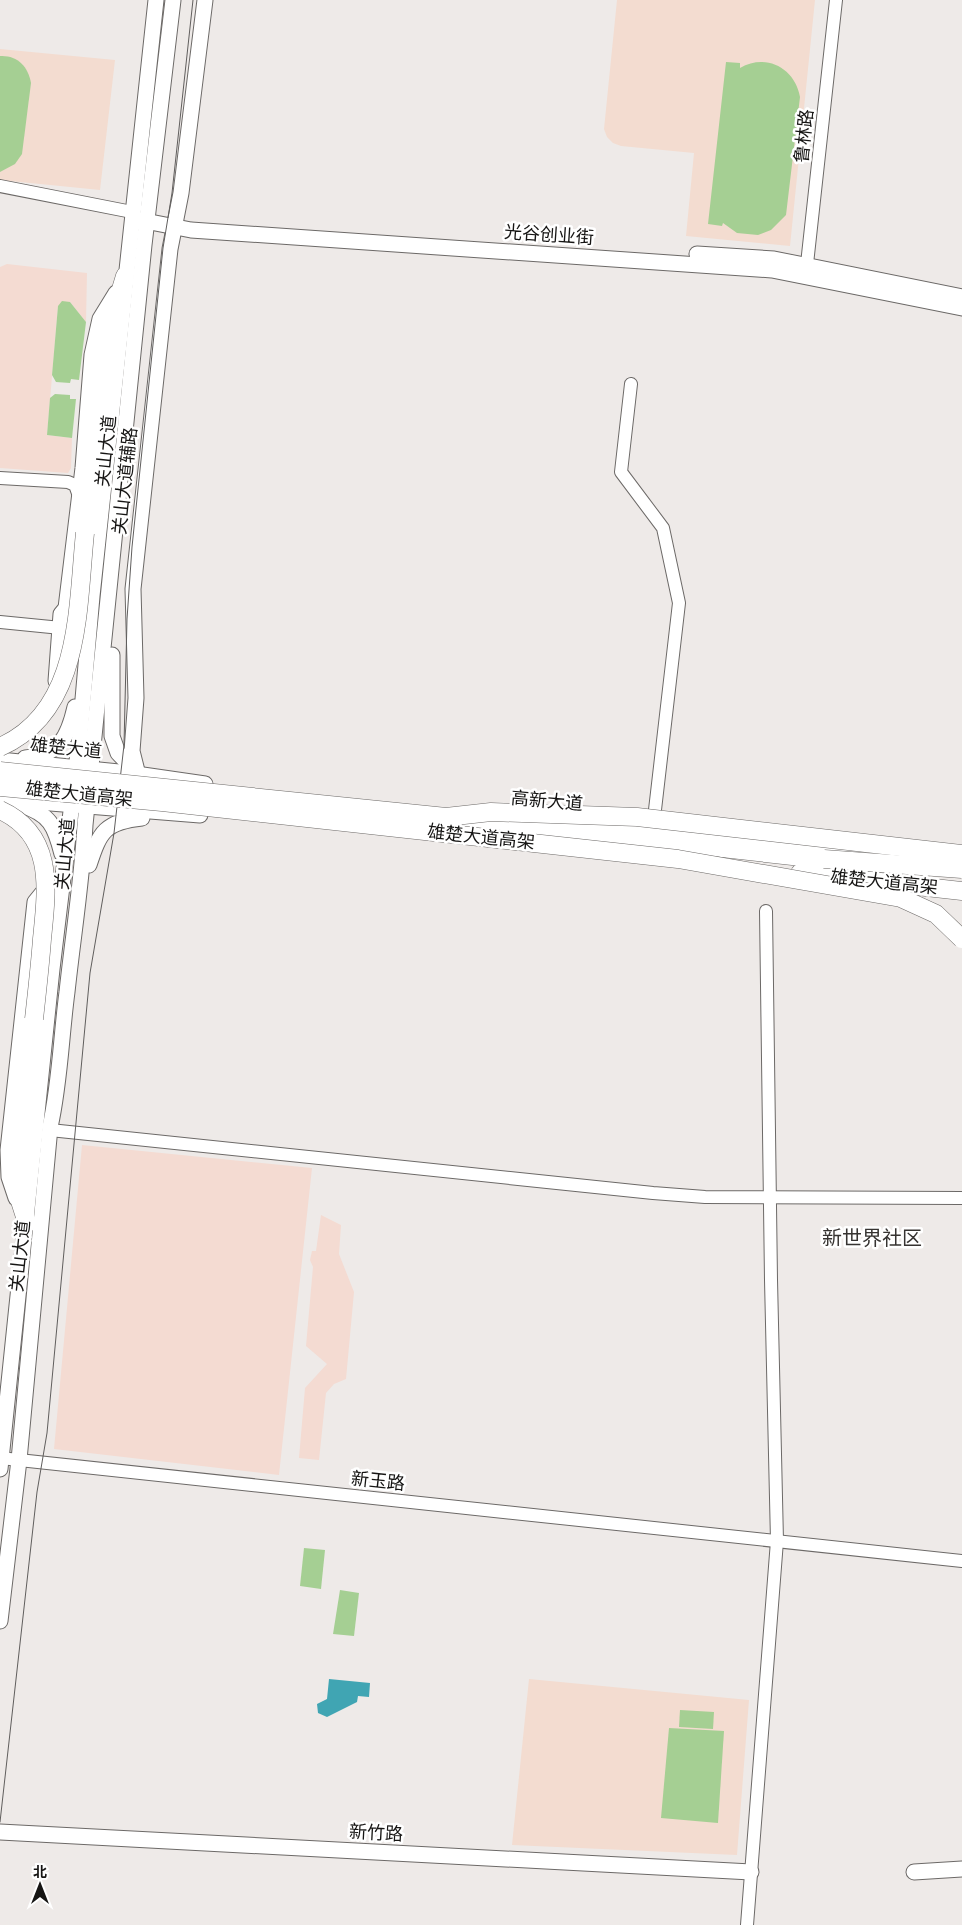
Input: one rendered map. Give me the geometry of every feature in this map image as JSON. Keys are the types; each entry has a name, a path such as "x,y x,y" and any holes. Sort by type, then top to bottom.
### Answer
{"highway":[{"path":"1,758 44,714 62,685 73,641 103,357 107,336 125,276"},
{"name":"雄楚大道高架","path":"1,758 446,817 962,876"},
{"path":"1,799 28,831 40,851 46,872 46,895 18,1182 20,1200 27,1223"},
{"name":"雄楚大道高架","path":"1,799 162,802 962,891"},
{"path":"446,817 491,812 637,817 962,854"},
{"path":"678,859 901,898 936,914 962,939"},
{"path":"824,859 962,869"}],"main road":[{"name":"关山大道","path":"0,1462 64,862 76,768 90,611 131,215 156,0"},
{"name":"关山大道","path":"0,1621 19,1460 50,1130 81,888 107,614 172,0"},
{"name":"关山大道辅路","path":"133,774 132,750 136,698 133,589 170,249 181,193 205,0"},
{"name":"光谷创业街","path":"131,215 175,223 191,230 806,271 962,297"},
{"name":"光谷创业街","path":"806,271 962,308"},
{"path":"1,758 39,726 47,715 54,695 60,649 61,614 66,608 94,346 100,319 125,276"},
{"path":"66,608 90,611"},
{"path":"107,614 112,656 112,736 118,753 133,774"},
{"path":"1,758 40,757 53,750 69,731 87,654 60,649"},
{"name":"雄楚大道","path":"1,758 133,774"},
{"name":"高新大道","path":"133,774 285,795 402,808 653,829 962,866"},
{"path":"1,799 185,813 687,864 962,896"},
{"path":"1,799 37,810 47,818 58,838 64,862 35,902 8,1150 12,1189 27,1223"},
{"path":"81,888 96,841 104,830 120,820 185,813"},
{"name":"新竹路","path":"0,1832 751,1872"},
{"path":"914,1872 962,1869"}],"street":[{"name":"鲁林路","path":"806,271 836,0"},
{"path":"0,186 131,215"},
{"path":"0,190 131,215"},
{"path":"631,384 621,472 663,528 679,603 653,829"},
{"path":"0,473 71,477 80,473 82,468"},
{"path":"0,478 68,482 75,485 79,496"},
{"path":"0,622 61,628"},
{"path":"747,1925 778,1541 770,1280 771,1198 766,911"},
{"path":"50,1130 653,1194 771,1198 962,1198"},
{"name":"新玉路","path":"0,1462 19,1460 962,1561"}],"shaded area":[{"path":"617,0 815,0 790,246 686,236 694,153 621,146 613,143 607,137 604,129"},
{"path":"0,49 115,60 100,190 0,180"},
{"path":"7,264 87,273 86,322 70,302 58,306 47,435 72,438 71,468 68,473 0,468 0,267"},
{"path":"82,1145 312,1168 279,1475 54,1449"},
{"path":"321,1215 341,1225 339,1254 354,1292 346,1379 334,1384 326,1393 319,1460 299,1458 305,1388 327,1364 306,1346 313,1267 310,1260 312,1251 316,1251"},
{"path":"529,1679 749,1700 737,1855 512,1845"}],"green space":[{"path":"0,56 12,57 21,63 30,77 31,83 22,154 15,164 0,172"},
{"path":"726,62 740,63 740,68 760,62 778,66 792,78 800,97 786,215 771,230 758,235 737,233 723,223 722,226 708,224"},
{"path":"62,301 70,302 86,322 79,380 71,379 70,383 56,382 52,375 58,306"},
{"path":"55,394 70,395 70,399 76,399 72,438 47,435 50,398"},
{"path":"304,1548 325,1550 321,1589 300,1586"},
{"path":"340,1590 359,1593 354,1636 333,1634"},
{"path":"680,1710 714,1712 713,1729 679,1727"},
{"path":"669,1728 724,1731 718,1823 661,1818"}],"water":[{"path":"329,1679 370,1683 369,1697 358,1696 357,1702 327,1717 318,1713 317,1704 327,1699"}],"tram line":[{"path":"0,1822 37,1492 47,1433 90,973 114,833 124,745 127,619 132,547 163,248 172,193 193,0"}],"district":[{"name":"新世界社区","path":"872,1238"}]}
